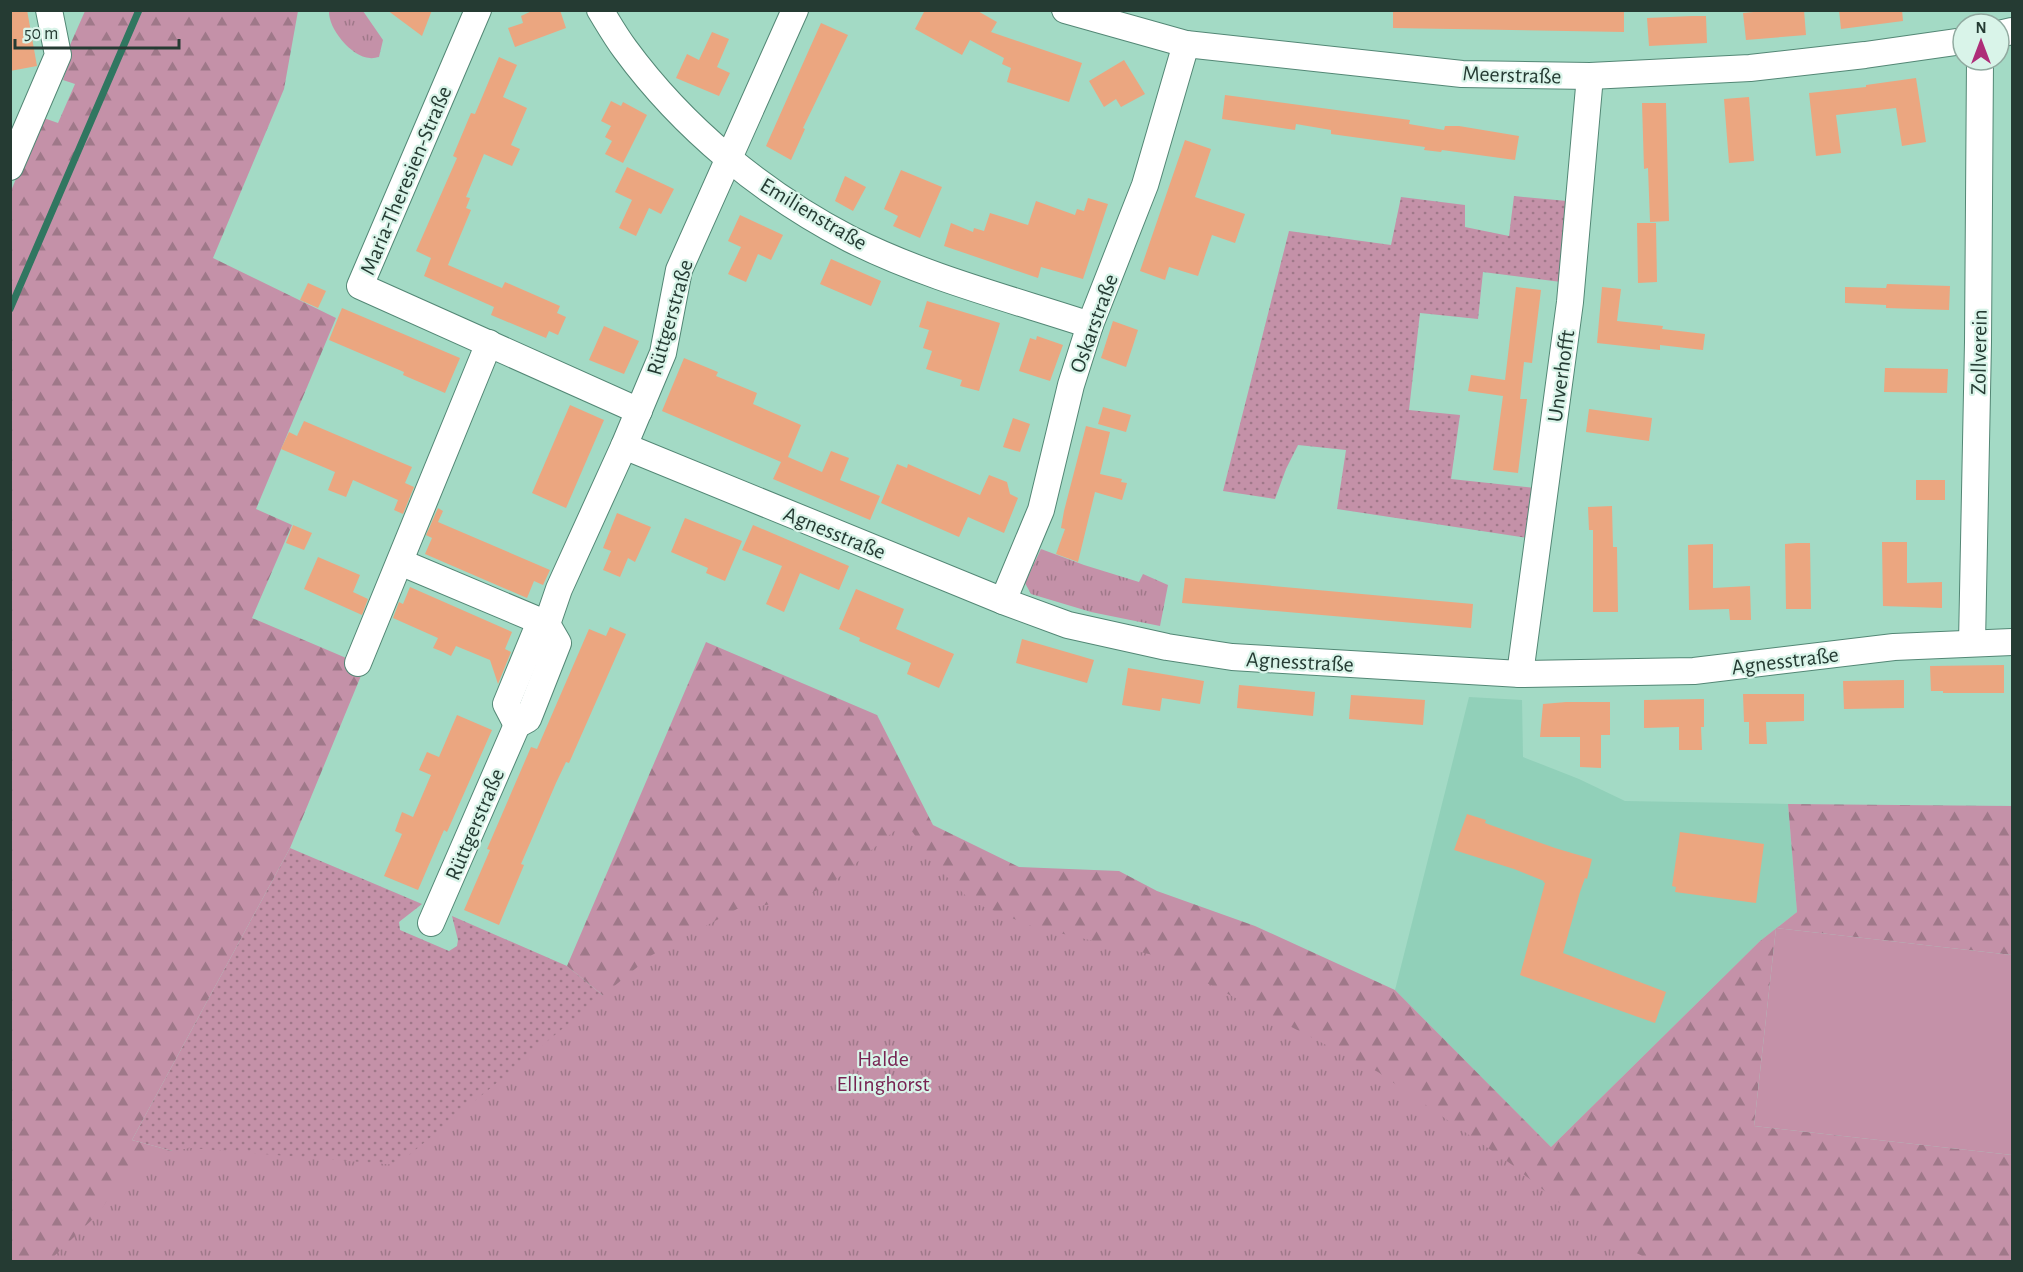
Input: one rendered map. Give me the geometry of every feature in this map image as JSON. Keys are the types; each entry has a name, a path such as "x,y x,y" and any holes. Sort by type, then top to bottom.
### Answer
{"street":[{"path":"10,167 58,55 49,10"},
{"name":"Maria-Theresien-Straße","path":"478,10 360,286 639,411"},
{"name":"Emilienstraße","path":"600,10 624,49 674,108 728,158 791,205 850,239 919,268 1090,325"},
{"name":"Rüttgerstraße","path":"431,923 517,725 528,719 558,643 547,624 559,589 624,446 663,353 679,270 795,10"},
{"name":"Meerstraße","path":"1065,10 1186,44 1462,74 1590,76 1750,68 1951,43"},
{"name":"Oskarstraße","path":"1003,602 1041,510 1071,385 1090,325 1144,185 1186,44"},
{"name":"Zollverein","path":"1972,643 1978,342 1980,72"},
{"name":"Unverhofft","path":"1520,674 1570,302 1590,76"},
{"path":"358,663 489,343"},
{"name":"Agnesstraße","path":"624,446 1003,602 1068,625 1167,647 1232,657 1520,674 1694,671 1894,647 2013,642"},
{"path":"400,562 547,624"}],"shaded area":[{"path":"1469,697 1522,700 1523,757 1579,779 1625,801 1788,804 1797,912 1760,941 1551,1147 1395,990"}],"green space":[{"path":"85,11 298,11 284,89 213,258 336,318 256,509 292,525 252,618 365,666 290,848 132,1140 376,1206 639,1025 567,966 706,642 877,715 933,825 1019,867 1119,871 1157,891 1255,926 1395,990 1551,1147 1760,941 1776,929 1754,1126 2012,1155 2012,1261 11,1262 11,191 41,117 58,123 75,84 63,80 68,64 63,61"},
{"path":"329,11 363,11 383,40 379,57 363,56 348,47 332,25"},
{"path":"1514,196 1567,201 1561,282 1483,272 1478,319 1420,313 1409,410 1460,415 1451,479 1535,488 1527,538 1337,509 1346,450 1298,445 1275,499 1223,491 1289,231 1391,245 1401,197 1465,205 1465,227 1509,236"},
{"path":"1041,549 1139,582 1143,574 1168,585 1160,626 1091,612 1031,594 1025,583"},
{"path":"1788,804 2012,806 2012,955 1777,928 1797,912"},
{"name":"Halde Ellinghorst","path":"905,822 943,873 972,902 1034,927 1153,955 1378,1072 1511,1164 1601,1236 1653,1261 49,1261 98,1214 118,1184 151,1155 190,1148 397,1165 652,955 737,909 794,901 832,883"},
{"path":"290,848 422,904 399,922 400,930 449,951 457,946 458,940 452,916 567,966 639,1025 376,1206 132,1140"},
{"path":"1776,928 2012,955 2012,1155 1754,1126"}],"building":[{"path":"10,10 27,10 37,66 10,71"},
{"path":"387,10 432,10 422,36"},
{"path":"534,10 560,10 566,28 515,47 508,28 523,23 521,16"},
{"path":"925,10 976,10 997,22 991,32 1082,63 1069,102 1007,82 1011,68 1002,64 1004,58 970,40 962,55 915,29"},
{"path":"1393,10 1624,10 1624,32 1393,28"},
{"path":"1804,10 1806,35 1746,40 1743,13"},
{"path":"1839,10 1902,10 1903,21 1841,29"},
{"path":"1706,16 1707,43 1649,46 1647,18"},
{"path":"821,23 848,35 803,128 805,129 791,160 766,146"},
{"path":"712,32 729,39 717,67 730,73 719,96 676,78 687,54 699,60"},
{"path":"499,57 517,65 503,97 527,108 511,145 520,149 512,166 484,154 466,197 470,198 466,208 471,210 448,265 502,288 505,282 560,306 557,313 566,317 558,335 549,331 546,338 491,315 494,307 424,276 431,258 416,251 457,158 453,156 471,113 475,114"},
{"path":"1124,60 1145,94 1121,107 1116,99 1104,107 1089,81"},
{"path":"1916,78 1926,142 1902,146 1896,108 1836,115 1841,153 1816,156 1809,93 1866,87 1866,85"},
{"path":"1225,95 1410,120 1409,124 1444,130 1445,126 1459,126 1519,136 1515,160 1442,150 1441,152 1424,150 1425,147 1331,134 1331,130 1296,124 1295,130 1222,119"},
{"path":"1749,97 1754,161 1729,163 1724,99"},
{"path":"611,101 621,106 623,102 647,115 623,163 605,154 612,141 605,137 611,126 601,121"},
{"path":"1642,103 1666,103 1669,221 1650,222 1648,168 1644,169"},
{"path":"1185,140 1211,149 1195,197 1245,214 1235,243 1212,235 1198,276 1169,267 1165,280 1140,271"},
{"path":"627,167 674,189 661,214 649,208 636,236 619,228 632,200 615,192"},
{"path":"901,170 942,187 920,238 893,226 898,216 884,209"},
{"path":"845,176 866,187 853,211 835,201"},
{"path":"1088,198 1108,204 1083,279 1041,267 1038,278 944,246 951,223 973,232 974,228 984,231 990,213 1028,225 1036,201 1075,215 1077,209 1084,211"},
{"path":"740,215 783,235 771,260 758,254 746,282 728,274 741,247 728,241"},
{"path":"1637,223 1656,223 1657,282 1638,283"},
{"path":"831,259 881,281 871,306 820,284"},
{"path":"308,283 326,291 318,308 300,300"},
{"path":"1887,284 1950,286 1949,310 1886,308 1886,305 1845,303 1845,287 1886,288"},
{"path":"1516,287 1541,290 1532,363 1524,362 1520,399 1527,399 1518,473 1493,470 1503,396 1468,391 1471,375 1505,380"},
{"path":"1602,287 1621,289 1617,321 1705,334 1703,350 1660,345 1660,350 1597,343"},
{"path":"927,301 1000,323 979,391 960,386 962,380 926,369 932,351 923,348 929,330 919,327"},
{"path":"342,308 460,358 445,393 403,375 404,372 329,340"},
{"path":"1113,321 1138,330 1126,367 1101,358"},
{"path":"604,326 639,341 624,374 589,360"},
{"path":"1037,336 1063,345 1050,381 1019,371 1030,338 1036,340"},
{"path":"684,358 718,372 716,376 757,393 753,404 801,425 788,457 822,472 831,451 849,458 840,480 880,496 870,520 773,479 781,462 662,411"},
{"path":"1885,368 1948,369 1947,393 1884,392"},
{"path":"570,405 604,420 566,508 532,493"},
{"path":"1103,407 1131,415 1126,432 1098,424"},
{"path":"1589,409 1652,418 1649,441 1586,432"},
{"path":"1013,418 1030,424 1020,452 1003,447"},
{"path":"304,421 412,467 405,483 414,487 403,514 394,510 398,500 353,480 346,497 328,490 335,472 281,449 289,432 297,436"},
{"path":"1086,426 1110,432 1100,474 1122,479 1121,482 1127,483 1122,500 1095,492 1078,562 1056,554 1065,529 1061,528 1064,511"},
{"path":"897,464 907,468 908,464 980,495 989,475 1007,482 1010,494 1018,498 1004,533 968,517 959,537 881,503"},
{"path":"1916,480 1945,480 1945,500 1916,500"},
{"path":"1612,506 1613,547 1617,547 1618,612 1593,612 1593,530 1589,530 1588,507"},
{"path":"438,508 443,511 438,522 550,570 543,585 534,581 527,598 425,554 432,538 426,535"},
{"path":"617,513 651,527 635,562 628,558 620,577 603,570 611,551 603,548"},
{"path":"685,518 742,541 725,581 706,573 708,568 671,552"},
{"path":"293,525 312,533 304,550 286,543"},
{"path":"753,525 849,566 839,590 800,573 784,612 766,604 782,566 742,550"},
{"path":"1882,542 1907,542 1907,583 1942,582 1942,608 1883,606"},
{"path":"1810,543 1811,609 1786,609 1785,544"},
{"path":"1713,544 1713,588 1750,586 1751,620 1730,620 1729,609 1689,610 1688,545"},
{"path":"318,557 360,575 353,592 368,599 362,615 304,589"},
{"path":"1185,578 1473,604 1471,628 1182,603"},
{"path":"410,587 512,632 505,649 511,652 498,684 490,660 456,646 451,656 433,648 438,638 393,618 399,602 403,604"},
{"path":"856,589 904,609 896,629 954,654 939,688 907,674 911,663 859,641 860,638 839,629"},
{"path":"610,627 626,634 569,763 566,762 556,783 521,864 524,865 499,925 464,910 490,850 487,849 531,747 537,749 589,629 606,636"},
{"path":"1022,639 1094,660 1087,683 1016,663"},
{"path":"2004,665 2004,693 1931,691 1930,666"},
{"path":"1128,668 1204,681 1200,704 1162,698 1160,711 1122,705"},
{"path":"1904,680 1904,708 1844,709 1843,681"},
{"path":"1239,685 1315,692 1313,716 1237,708"},
{"path":"1743,694 1804,694 1804,721 1766,722 1767,744 1749,744 1749,722 1744,722"},
{"path":"1351,695 1425,700 1423,725 1349,719"},
{"path":"1704,699 1704,727 1701,727 1702,750 1679,750 1679,727 1644,728 1644,700"},
{"path":"1610,702 1610,735 1601,735 1601,768 1580,767 1580,737 1540,737 1543,704"},
{"path":"457,715 492,730 447,832 444,830 418,890 384,876 402,834 395,831 402,812 413,817 431,775 419,770 427,752 439,757"},
{"path":"1467,814 1486,820 1485,823 1592,859 1563,953 1666,992 1655,1023 1520,975 1545,883 1514,869 1454,850"},
{"path":"1680,832 1764,844 1756,903 1675,892 1676,887 1672,886"}],"waterway":[{"path":"10,309 139,10"}]}
